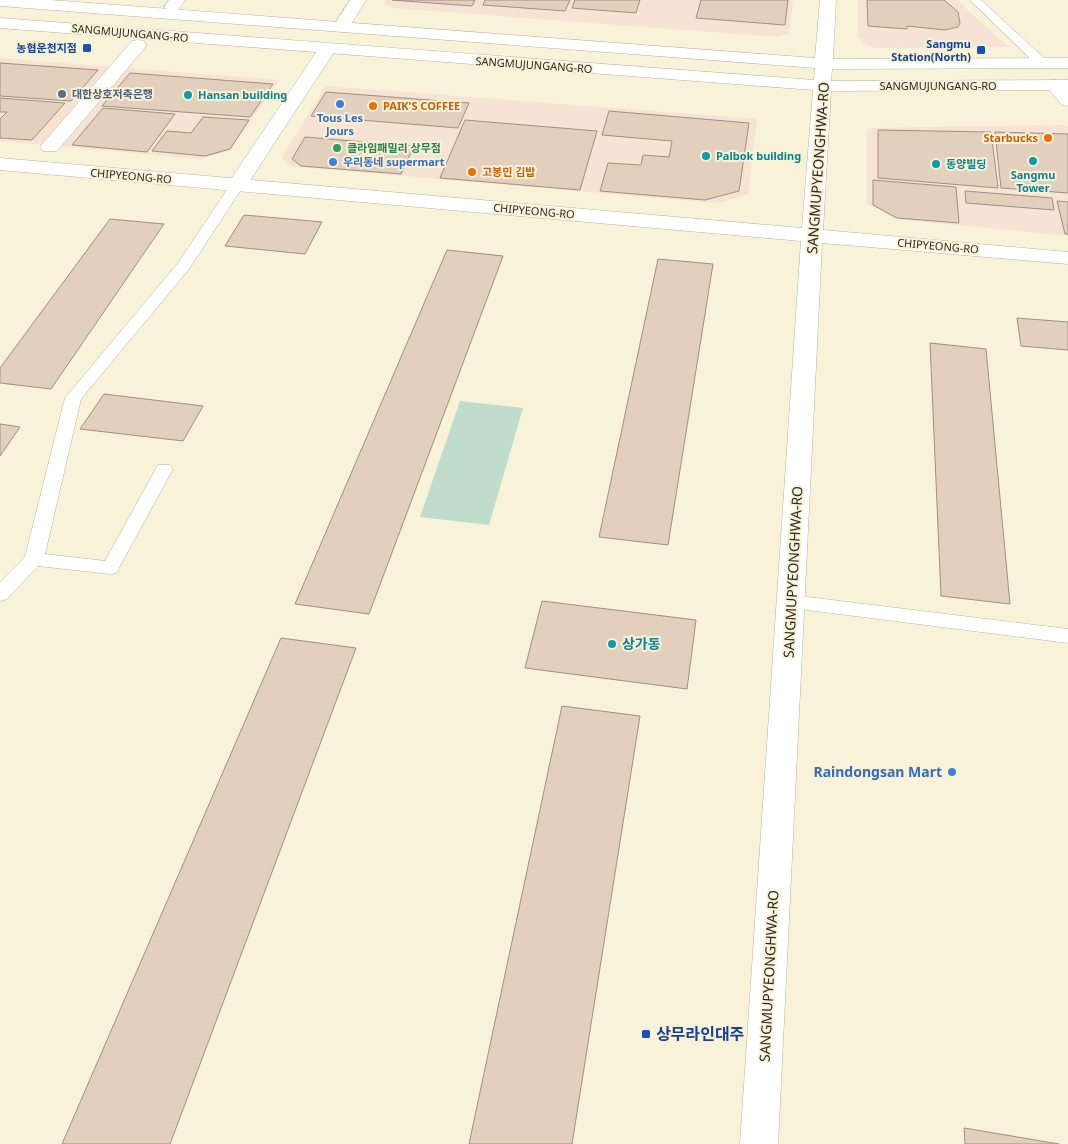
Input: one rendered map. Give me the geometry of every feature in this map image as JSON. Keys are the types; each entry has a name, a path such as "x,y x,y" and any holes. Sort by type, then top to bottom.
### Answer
{"street":[{"name":"SANGMUJUNGANG-RO","path":"0,0 342,25 825,64 1068,63"},
{"path":"342,25 358,0"},
{"name":"SANGMUPYEONGHWA-RO","path":"759,1144 812,234 824,86 828,0"},
{"name":"SANGMUJUNGANG-RO","path":"0,23 824,86 1061,85"},
{"path":"50,147 138,45"},
{"path":"237,185 327,49"},
{"path":"1061,85 1068,101"},
{"name":"CHIPYEONG-RO","path":"0,164 1068,258"}],"lane":[{"path":"975,0 1042,63"},
{"path":"0,594 34,559 73,398 184,266 237,185"},
{"path":"34,559 110,568 164,469"},
{"path":"791,602 1068,636"}],"shaded area":[{"path":"386,0 793,0 789,33 777,37 393,8 385,3"},
{"path":"858,0 956,0 1009,47 877,48 866,45 858,37"},
{"path":"0,58 279,80 231,150 201,159 0,141"},
{"path":"326,86 757,119 748,194 718,203 289,166 282,157"},
{"path":"1063,125 1068,127 1068,236 896,219 867,204 867,130 872,128"}],"green space":[{"path":"460,401 523,408 489,525 420,517"}],"building":[{"path":"392,0 475,0 472,6"},
{"path":"485,0 570,0 565,11 483,5"},
{"path":"575,0 640,0 636,13 572,8"},
{"path":"701,0 788,0 785,25 696,18"},
{"path":"867,0 944,0 958,12 960,23 958,27 945,30 907,26 907,29 868,26"},
{"path":"0,63 98,70 71,101 0,96"},
{"name":"Hansan building","path":"130,73 273,84 250,117 102,106"},
{"path":"326,92 469,103 458,128 311,116"},
{"path":"0,98 65,103 32,140 0,138 0,119 7,112 0,112"},
{"path":"103,108 175,114 147,152 72,145"},
{"name":"Palbok building","path":"609,111 749,123 739,191 705,200 600,191 608,163 641,165 643,155 669,157 672,141 602,135"},
{"path":"203,117 249,120 230,149 205,156 152,151 167,131 191,133"},
{"path":"465,120 597,131 580,190 440,178"},
{"name":"동양빌딩","path":"878,130 991,132 998,188 878,178"},
{"name":"Sangmu Tower","path":"995,132 1068,134 1068,193 1001,188"},
{"path":"305,137 414,146 401,174 301,166 292,159"},
{"path":"873,180 956,187 959,223 897,218 873,205"},
{"path":"965,191 1052,198 1054,210 966,203"},
{"path":"1057,201 1068,202 1068,234 1065,234"},
{"path":"244,215 322,222 305,254 225,246"},
{"path":"110,219 164,224 51,389 0,383 0,368"},
{"path":"447,250 503,256 369,614 295,604"},
{"path":"658,259 713,264 668,545 599,537"},
{"path":"1017,318 1068,322 1068,350 1021,346"},
{"path":"930,343 986,349 1010,604 941,596"},
{"path":"104,394 203,406 183,441 80,429"},
{"path":"0,424 20,427 0,456"},
{"name":"상가동","path":"542,601 696,620 687,689 525,668"},
{"path":"281,638 356,648 170,1144 62,1144"},
{"path":"562,706 640,716 572,1144 469,1144"},
{"path":"964,1128 1059,1144 965,1144"}],"place":[{"name":"농협운천지점","path":"87,48"},
{"name":"Sangmu Station(North)","path":"981,50"},
{"name":"대한상호저축은행","path":"62,94"},
{"name":"Hansan building","path":"188,95"},
{"name":"Tous Les Jours","path":"340,104"},
{"name":"PAIK'S COFFEE","path":"373,106"},
{"name":"Starbucks","path":"1048,138"},
{"name":"클라임패밀리 상무점","path":"337,148"},
{"name":"Palbok building","path":"706,156"},
{"name":"Sangmu Tower","path":"1033,161"},
{"name":"우리동네 supermart","path":"333,162"},
{"name":"동양빌딩","path":"936,164"},
{"name":"고봉민 김밥","path":"472,172"},
{"name":"상가동","path":"612,644"},
{"name":"Raindongsan Mart","path":"952,772"},
{"name":"상무라인대주","path":"646,1034"}]}
